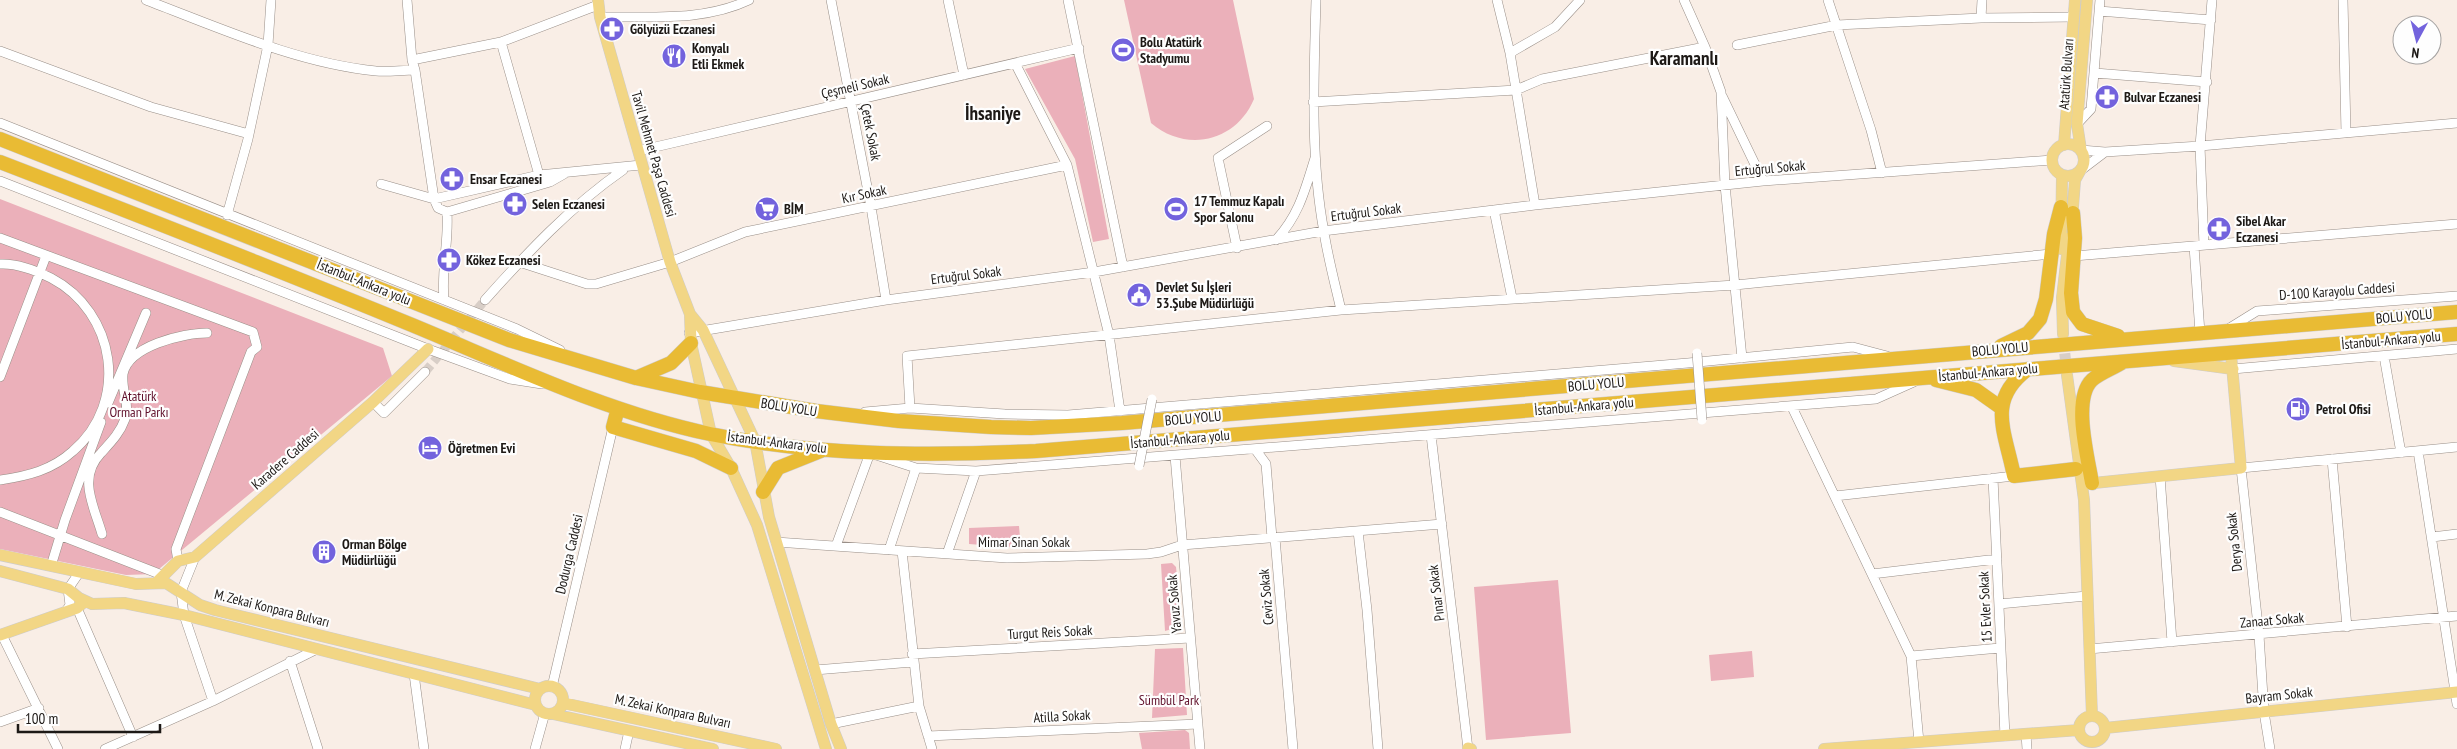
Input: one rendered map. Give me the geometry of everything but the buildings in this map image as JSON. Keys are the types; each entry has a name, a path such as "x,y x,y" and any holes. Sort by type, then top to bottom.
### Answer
{"highway":[{"name":"İstanbul-Ankara yolu","path":"0,139 509,340 636,378 736,398"},
{"name":"İstanbul-Ankara yolu","path":"0,162 222,248 618,408 711,434 755,442 870,453 949,455 1036,451 2457,334"},
{"path":"1991,350 2022,336 2037,324 2046,299 2051,254 2067,210"},
{"path":"2067,210 2074,256 2071,303 2077,319 2090,328 2126,338"},
{"name":"BOLU YOLU","path":"736,398 844,414 957,426 1031,428 1072,426 2457,312"},
{"path":"636,378 671,363 690,338"},
{"path":"2087,484 2082,413 2085,393 2093,379 2126,361"},
{"path":"2029,368 2008,386 2000,408 2014,476 2076,470"},
{"path":"1926,377 1976,390 2000,408"},
{"path":"618,408 613,427 696,451 731,468"},
{"path":"763,492 778,468 826,449"}],"main road":[{"name":"Atatürk Bulvarı","path":"2064,145 2075,0"},
{"name":"Atatürk Bulvarı","path":"2081,150 2077,124 2087,0"},
{"name":"Tavil Mehmet Paşa Caddesi","path":"599,7 641,165 670,262 690,314"},
{"path":"2061,335 2057,316 2062,236 2075,180 2080,171 2085,160 2081,150 2072,144 2057,148 2052,160 2054,168 2062,175 2073,176 2080,171"},
{"path":"2062,175 2067,210"},
{"path":"690,314 704,330 755,442 763,492 776,542 831,724 841,749"},
{"path":"690,314 690,338 700,392 711,434 731,468 757,525 826,749"},
{"name":"Karadere Caddesi","path":"159,579 178,561 195,557 374,402 428,349"},
{"name":"Derya Sokak","path":"2231,354 2241,468"},
{"path":"2158,358 2232,370"},
{"path":"2084,514 2076,470 2066,375 2087,484 2084,514 2092,716"},
{"path":"2087,484 2241,468"},
{"name":"M. Zekai Konpara Bulvarı","path":"0,555 136,584 159,579 200,605 216,610 540,690"},
{"path":"0,570 68,589 76,607 1,635"},
{"name":"M. Zekai Konpara Bulvarı","path":"76,607 92,604 124,603 184,615 536,705"},
{"path":"552,687 561,694 563,703 559,710 549,714 536,705 536,696 540,690 552,687"},
{"name":"Bayram Sokak","path":"2105,728 2456,692"},
{"name":"M. Zekai Konpara Bulvarı","path":"563,703 776,749"},
{"name":"M. Zekai Konpara Bulvarı","path":"549,714 693,747 712,749"},
{"path":"2092,716 2101,720 2105,728 2102,736 2094,745 2084,739 2079,730 2082,721 2092,716"},
{"path":"1824,749 1919,742 1933,745 1955,744 2005,736 2079,730"}],"street":[{"path":"146,0 268,45 318,61 377,71 415,70"},
{"path":"227,215 249,134 268,45 271,0"},
{"path":"407,0 412,60 434,199 438,208 447,212 550,182 564,174"},
{"path":"412,60 501,42 599,7 680,16 721,10 749,0"},
{"name":"Çetek Sokak","path":"830,0 871,206 886,300"},
{"path":"948,0 964,74"},
{"path":"1068,0 1123,267"},
{"path":"1316,0 1313,102 1316,153 1323,231 1341,310"},
{"path":"1497,0 1510,53 1535,205"},
{"path":"1510,53 1555,27 1580,0"},
{"path":"1684,0 1705,47 1721,92 1763,182"},
{"path":"1828,0 1872,130 1882,173"},
{"path":"1981,18 1982,0"},
{"path":"2077,124 2091,109 2100,0"},
{"path":"2200,333 2200,146 2207,82 2212,0"},
{"path":"2344,0 2346,133"},
{"path":"2099,11 2211,20"},
{"path":"1737,45 1838,26 1981,18 2073,17"},
{"path":"501,42 539,175"},
{"path":"1313,102 1516,90 1542,79 1705,47"},
{"name":"Çeşmeli Sokak","path":"638,151 1079,48"},
{"path":"0,51 152,107 249,134"},
{"path":"1015,63 1066,164 1109,336 1120,411"},
{"path":"2094,73 2207,82"},
{"path":"1721,92 1725,185 1742,358"},
{"path":"0,123 517,329 584,362"},
{"path":"2081,150 2105,152 2200,146 2457,123"},
{"path":"1236,248 1218,158 1267,126"},
{"path":"2080,171 2105,152"},
{"path":"1276,240 1292,223 1302,201 1316,153"},
{"name":"Ertuğrul Sokak","path":"690,338 704,330 886,300 1094,272 1323,231 1535,205 1725,185 2052,160"},
{"name":"Kır Sokak","path":"520,262 587,284 596,284 670,262 745,232 1066,164"},
{"path":"381,184 434,199 539,175 589,172 641,165"},
{"path":"485,300 520,262 601,185 624,168"},
{"path":"589,172 601,185"},
{"path":"0,181 428,349 510,379 566,388"},
{"path":"1494,210 1512,298"},
{"path":"444,300 442,276 448,232 447,212"},
{"path":"2074,256 2457,224"},
{"path":"0,238 253,332 257,347 251,352 176,549 178,561"},
{"path":"910,408 908,356 1341,310 1735,284 2051,254"},
{"path":"0,377 46,256"},
{"path":"0,264 17,265 40,273 67,288 79,298 99,328 106,345 109,368 103,406 94,427 72,453 36,474 0,480"},
{"name":"D-100 Karayolu Caddesi","path":"2224,331 2257,311 2457,296"},
{"path":"51,566 60,536 119,374 146,314"},
{"path":"102,534 88,494 87,482 94,461 116,436 126,416 127,406 123,372 128,363 138,354 159,343 173,337 192,333 207,333"},
{"path":"844,414 910,408 1030,415 1120,411 1853,347 1900,359"},
{"path":"2232,370 2457,349"},
{"path":"1696,353 1702,420"},
{"path":"2384,356 2401,453"},
{"path":"374,402 384,413 425,372"},
{"path":"836,546 870,453 916,468 976,471 1876,399 1926,377"},
{"path":"1140,466 1152,398"},
{"path":"1792,406 1911,656 1919,742"},
{"name":"Dodurga Caddesi","path":"552,687 613,427"},
{"name":"Pınar Sokak","path":"1431,434 1469,749"},
{"path":"2241,468 2457,447"},
{"name":"Ceviz Sokak","path":"1255,449 1266,464 1293,749"},
{"path":"2418,451 2457,704"},
{"name":"Yavuz Sokak","path":"1174,456 1200,749"},
{"path":"2332,460 2347,627"},
{"path":"889,550 916,468"},
{"name":"Derya Sokak","path":"2241,468 2259,635 2264,712 2270,749"},
{"path":"946,554 976,471"},
{"path":"1835,496 2014,476"},
{"path":"2160,476 2172,642"},
{"name":"15 Evler Sokak","path":"1993,478 2005,736"},
{"path":"0,512 159,579"},
{"name":"Mimar Sinan Sokak","path":"776,542 1007,558 1147,554 1161,552 1182,545 1442,524"},
{"path":"1358,531 1367,610 1378,749"},
{"path":"2432,537 2457,534"},
{"path":"902,551 912,658 919,706 932,749"},
{"path":"195,557 180,592 184,615 213,701"},
{"path":"1872,574 1997,559"},
{"path":"79,573 68,589 70,605 76,607 133,737"},
{"path":"1999,604 2087,596"},
{"name":"Zanaat Sokak","path":"2089,649 2457,616"},
{"path":"1,635 58,749"},
{"name":"Turgut Reis Sokak","path":"815,670 912,658 1190,638"},
{"path":"1911,656 2000,648"},
{"path":"105,749 213,701 290,661 317,650"},
{"path":"290,661 318,749"},
{"path":"414,674 424,749"},
{"path":"831,724 919,706"},
{"path":"0,722 39,708"},
{"path":"535,749 549,714"},
{"name":"Atilla Sokak","path":"928,736 1198,724"},
{"path":"624,749 629,731"},
{"path":"2026,734 2027,749"},
{"path":"1462,749 1469,749"}],"green space":[{"path":"1124,0 1233,0 1254,99 1246,114 1235,125 1223,133 1209,138 1194,140 1179,138 1151,123"},
{"path":"1075,56 1109,239 1093,242 1075,159 1025,69"},
{"name":"Atatürk Orman Parkı","path":"0,199 383,348 392,376 153,574 126,575 0,549"},
{"path":"1019,526 1021,548 969,544 969,528"},
{"path":"1172,563 1176,567 1182,626 1165,631 1161,564"},
{"path":"1558,580 1571,733 1486,740 1474,587"},
{"name":"Sümbül Park","path":"1183,648 1187,715 1152,718 1155,649"},
{"path":"1752,651 1754,677 1711,681 1709,655"},
{"name":"Sümbül Park","path":"1185,730 1189,733 1190,749 1142,749 1139,733"}],"tunnel":[{"path":"425,372 485,300"},
{"path":"2063,337 2067,374"}],"place":[{"name":"Gölyüzü Eczanesi","path":"612,29"},
{"name":"Bolu Atatürk Stadyumu","path":"1123,50"},
{"name":"Konyalı Etli Ekmek","path":"674,56"},
{"name":"Bulvar Eczanesi","path":"2107,97"},
{"name":"Ensar Eczanesi","path":"452,179"},
{"name":"Selen Eczanesi","path":"515,204"},
{"name":"BİM","path":"767,209"},
{"name":"17 Temmuz Kapalı Spor Salonu","path":"1176,209"},
{"name":"Sibel Akar Eczanesi","path":"2219,229"},
{"name":"Kökez Eczanesi","path":"449,260"},
{"name":"Devlet Su İşleri 53.Şube Müdürlüğü","path":"1139,295"},
{"name":"Petrol Ofisi","path":"2298,409"},
{"name":"Öğretmen Evi","path":"430,448"},
{"name":"Orman Bölge Müdürlüğü","path":"324,552"}],"district":[{"name":"Karamanlı","path":"1684,58"},
{"name":"İhsaniye","path":"993,113"}]}
